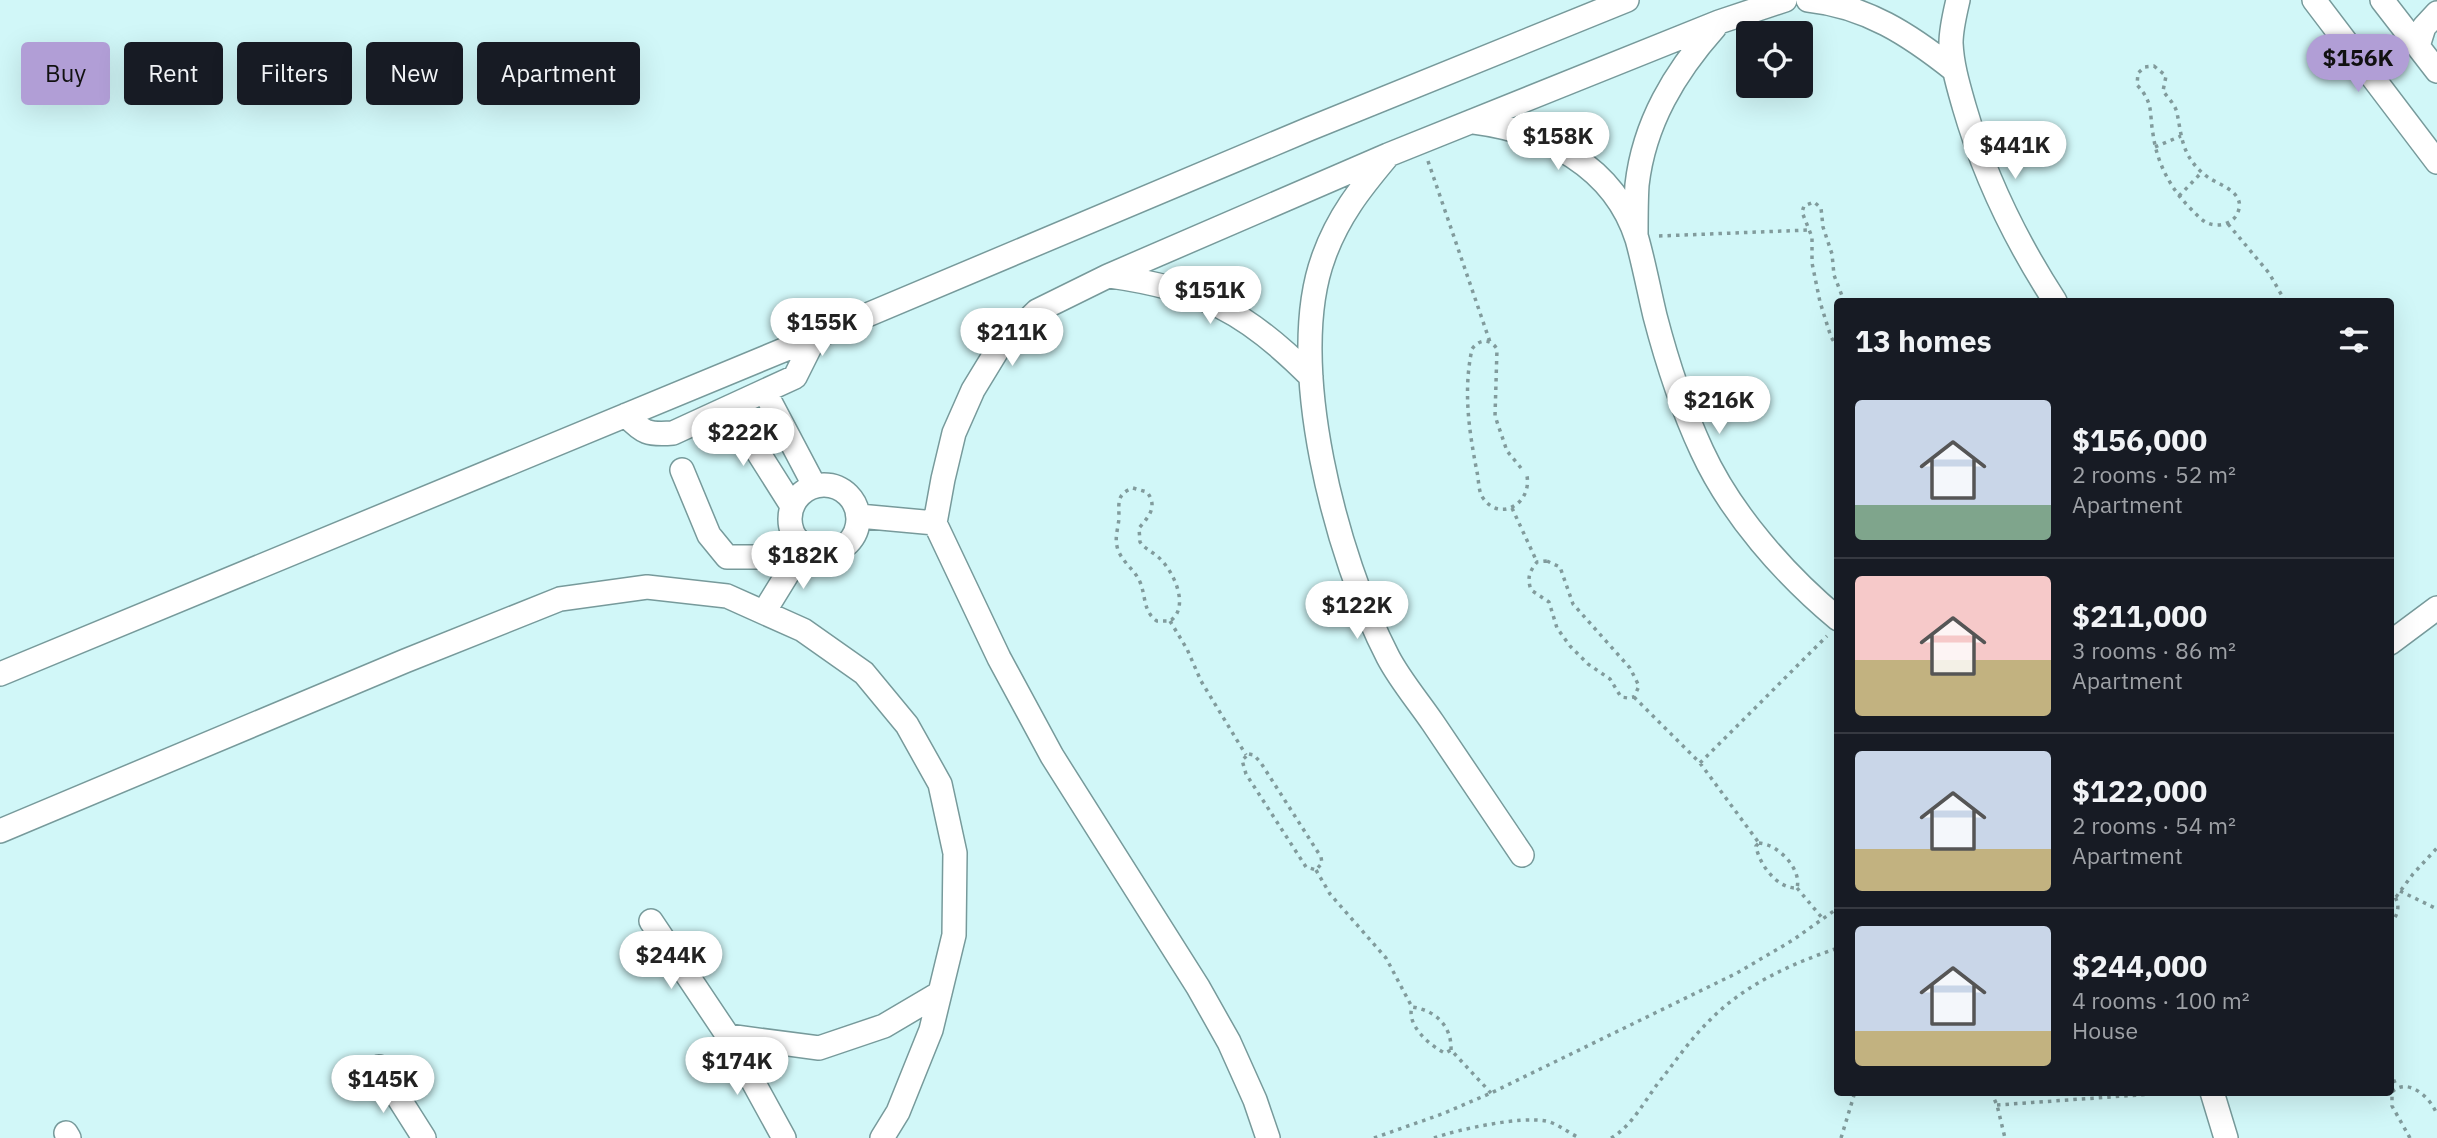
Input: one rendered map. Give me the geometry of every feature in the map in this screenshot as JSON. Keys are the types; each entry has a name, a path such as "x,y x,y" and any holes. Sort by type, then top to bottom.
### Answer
{"street":[{"path":"0,674 815,337 1309,129 1628,0"},
{"path":"1268,1138 1230,1042 1052,756 999,658 935,523 954,433 973,390 998,349 1037,311 1108,276 1388,155 1719,22 1786,0"},
{"path":"1808,0 1850,8 1878,19 1905,33 1954,70"},
{"path":"1958,0 1951,41 1954,70 1969,125 2013,230 2053,298"},
{"path":"2314,0 2437,162"},
{"path":"2382,0 2437,71"},
{"path":"2418,46 2424,27 2437,13"},
{"path":"1636,237 1637,184 1647,139 1670,86 1688,57 1719,22"},
{"path":"1471,122 1506,126 1569,153 1596,174 1618,201 1636,237 1669,364 1703,453 1734,505 1770,553 1811,597 1833,627"},
{"path":"1388,155 1349,202 1323,257 1310,317 1311,377 1321,450 1337,521 1360,591 1389,658 1522,855"},
{"path":"1108,276 1154,282 1199,296 1220,306 1241,317 1279,344 1311,377"},
{"path":"626,415 641,431 656,435 673,433 795,377 815,337"},
{"path":"765,392 814,485"},
{"path":"730,408 792,506"},
{"path":"682,470 709,535 727,557 768,557 801,543"},
{"path":"830,484 844,490 855,502 859,516 856,532 848,544 834,552 818,553 801,543 789,521 792,506 801,493 814,485 830,484"},
{"path":"859,516 935,523"},
{"path":"764,612 801,543"},
{"path":"0,831 392,666 560,599 647,587 727,596 803,630 864,673 907,725 940,784 955,853 954,934 931,1030 898,1112 882,1138"},
{"path":"2394,640 2437,608"},
{"path":"651,921 728,1036 784,1138"},
{"path":"728,1036 819,1048 884,1026 940,993"},
{"path":"379,1067 424,1138"},
{"path":"2213,1096 2226,1138"}],"path":[{"path":"2154,66 2166,76 2163,91 2176,111 2181,136 2188,156 2202,172 2225,185 2236,195 2239,205 2236,216 2227,223 2217,225 2203,222 2168,180 2155,147 2149,98 2137,85 2138,73 2145,67 2154,66"},
{"path":"2155,147 2181,136"},
{"path":"1422,142 1490,342 1498,354 1494,387 1495,416 1507,451 1521,468"},
{"path":"2179,196 2202,172"},
{"path":"1834,342 1820,302 1812,264 1812,237 1802,212 1804,206 1814,202 1821,208 1822,227 1831,246 1834,275 1843,298"},
{"path":"2227,223 2269,274 2283,298"},
{"path":"1636,237 1810,230"},
{"path":"1490,342 1482,341 1476,344 1472,349 1468,368 1467,406 1482,498 1492,506 1512,508 1525,496 1528,488 1526,472"},
{"path":"1133,488 1147,492 1153,506 1139,528 1140,542 1164,564 1178,593 1180,612 1170,621 1157,621 1147,611 1139,580 1118,550 1115,533 1119,520 1118,502 1126,490 1133,488"},
{"path":"1512,508 1537,562"},
{"path":"1537,562 1547,561 1560,567 1573,604 1613,647 1638,682 1638,690 1633,697"},
{"path":"1537,562 1528,576 1531,590 1549,602 1557,628 1564,638 1588,664 1610,679 1621,697 1633,697 1700,763 1759,843 1777,849 1785,856 1797,877 1797,888 1823,919"},
{"path":"1170,621 1201,681 1246,755"},
{"path":"1700,763 1833,627"},
{"path":"1246,755 1242,760 1246,774 1306,867 1316,870 1331,894 1386,958 1412,1007 1429,1012 1444,1024 1449,1033 1451,1050 1490,1093"},
{"path":"1246,755 1254,755 1261,763 1321,857 1322,863 1316,870"},
{"path":"1759,843 1756,846 1757,854 1765,869 1789,887 1797,888"},
{"path":"2394,919 2398,914 2396,897 2437,848"},
{"path":"2400,891 2437,909"},
{"path":"1374,1138 1442,1114 1490,1093 1737,973 1834,911"},
{"path":"1611,1138 1622,1132 1708,1022 1735,998 1782,970 1834,950"},
{"path":"1412,1007 1412,1019 1427,1041 1445,1053 1451,1050"},
{"path":"2394,1081 2397,1087"},
{"path":"2394,1090 2403,1085 2419,1092 2435,1107 2437,1115"},
{"path":"1841,1138 1854,1096"},
{"path":"1993,1096 2005,1138"},
{"path":"1997,1105 2124,1096"},
{"path":"2392,1096 2392,1106 2410,1138"},
{"path":"1434,1138 1449,1133 1535,1120 1555,1124 1580,1138"}]}
